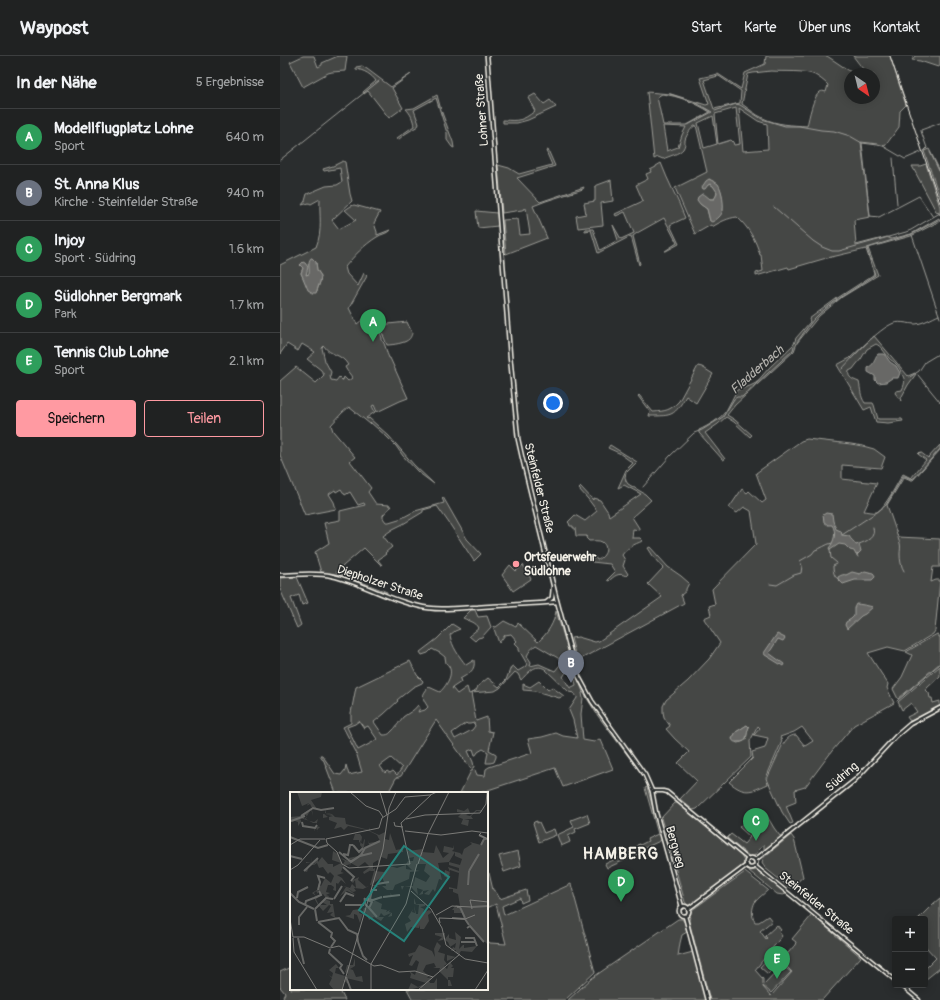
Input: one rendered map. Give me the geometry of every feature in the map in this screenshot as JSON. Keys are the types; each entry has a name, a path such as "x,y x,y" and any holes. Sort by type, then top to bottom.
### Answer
{"main road":[{"name":"Lohner Straße","path":"487,56 495,163"},
{"name":"Steinfelder Straße","path":"495,163 518,439 557,602 571,655 579,677 597,709 645,775 652,791"},
{"name":"Diepholzer Straße","path":"280,575 307,574 330,576 360,585 403,602 431,608 457,608 557,602"},
{"path":"546,603 552,598 553,585"},
{"name":"Südring","path":"755,860 855,780 896,736 910,724 940,708"},
{"name":"Bergweg","path":"652,791 656,813 682,906 679,909 679,913 682,916 685,916 707,1000"},
{"path":"685,916 688,913 688,909 747,865 746,862 748,860 752,858 756,862 755,866 751,868 747,865"},
{"path":"682,906 688,909"}],"street":[{"path":"652,791 667,792 748,860"},
{"name":"Steinfelder Straße","path":"755,866 892,978"},
{"path":"905,988 919,1000"}],"shaded area":[{"path":"303,56 314,56 318,67 322,65 322,63 338,56 347,56 345,71 328,73 303,87 290,62"},
{"path":"766,56 827,56 845,68 844,104 880,104 880,68 862,68 853,56 890,56 906,105 900,111 899,127 885,146 861,142 870,217 854,220 856,245 887,237 891,239 911,234 939,218 940,221 911,236 868,248 878,275 842,297 819,316 797,343 794,351 735,405 727,415 752,435 750,437 734,422 726,417 705,433 725,459 723,460 699,433 699,430 721,417 726,411 737,390 756,383 794,344 796,338 810,322 809,319 874,273 866,249 756,276 756,273 763,271 761,255 748,229 737,217 730,218 712,227 711,225 695,234 675,188 707,172 696,125 688,133 684,147 681,151 663,159 658,157 654,159 647,92 671,94 706,105 709,104 700,78 718,74 741,89 745,73 765,64","holes":["771,71 806,72 815,75 828,85 826,92 820,92 815,98 807,126 785,124 763,118 742,104 748,74","719,76 741,91 740,103 714,109 704,80","662,94 675,96 687,100 710,112 687,125 663,125 657,97","736,108 740,144 734,145 731,140 718,144 715,114","739,108 758,121 767,124 768,149 743,151","713,116 717,144 704,148 698,123","663,126 686,127 678,147 667,151","709,179 720,189 723,211 710,221 707,209 700,204 716,197 716,189 712,185 708,185"]},
{"path":"915,56 940,56 940,66 938,67 912,60"},
{"path":"362,66 391,87 411,74 392,88 403,108 389,118 368,91 364,94 363,92 376,81 368,73 356,69 356,67"},
{"path":"535,94 544,104 550,100 556,107 528,120 517,123 503,123 503,120 523,119 535,111 528,98"},
{"path":"437,95 454,148 447,140 447,133 436,98 414,110 419,124 418,126 398,140 397,138 414,126 412,117 406,109 414,108"},
{"path":"929,149 940,171 940,198 924,151"},
{"path":"548,150 555,166 517,178 540,202 584,187 583,189 533,206 547,238 506,254 503,220 518,219 520,235 530,234 526,208 502,213 498,165 509,168 519,174 552,165 546,151"},
{"path":"343,161 345,162 352,201 332,220 339,229 356,220 345,210 354,205 380,212 374,223 377,235 390,230 368,244 345,267 347,274 358,286 364,273 367,276 349,308 357,324 373,313 388,356 408,398 377,412 374,405 372,406 375,412 366,418 369,418 389,436 414,465 434,484 418,472 386,436 349,407 331,425 333,431 355,457 350,461 371,488 368,492 376,504 391,506 383,515 386,522 402,518 415,511 444,503 443,497 467,539 481,554 474,561 437,506 423,510 423,512 383,536 392,547 378,560 382,565 364,548 336,572 387,593 337,574 321,572 315,552 329,543 324,523 340,520 340,511 365,505 364,503 358,505 350,492 345,495 341,489 336,492 335,490 329,494 336,509 305,515 280,455 280,381 296,367 316,383 324,375 321,370 307,359 315,352 302,344 298,351 287,344 280,354 280,265 316,247 320,229 320,199 311,204 309,203 302,205 307,194 326,186 337,185 342,182 340,168 324,171 323,169","holes":["316,262 317,270 321,276 317,291 307,286 301,273 305,263 306,275 309,274 310,268 308,264","324,346 329,352 339,356 345,361 348,365 345,367 352,378 348,381 344,377 343,380 339,377 336,381 331,380 331,372 325,361 322,348"]},
{"path":"661,163 685,218 670,225 679,244 665,251 677,243 664,218 633,236 639,265 631,236 598,253 591,230 585,231 585,229 593,229 600,250 618,240 613,225 621,239 634,233 625,212 616,216 615,214 643,201 636,185 648,179 646,174 651,172 650,170"},
{"path":"926,164 940,207 940,215 938,212 937,213 912,166"},
{"path":"709,179 718,184 721,190 723,203 723,211 718,218 712,222 710,221 707,209 697,200 702,194 710,199 714,199 716,196 717,192 710,184 705,189 702,187"},
{"path":"611,180 613,201 601,203 603,225 578,228 576,216 586,214 584,203 595,201 595,186"},
{"path":"476,211 497,213 498,226 478,228"},
{"path":"311,258 316,262 317,270 321,276 316,293 308,290 301,273 303,268 300,265 303,262 308,267 306,275 309,274 309,263"},
{"path":"407,322 412,333 409,339 402,343 387,345 379,325"},
{"path":"874,336 908,376 915,373 916,374 901,398 902,401 895,393 896,391 902,390 904,382 900,369 876,344 867,349 853,369 849,371 849,375 851,378 859,382 861,395 865,403 873,403 878,419 902,419 903,421 888,423 876,422 871,407 864,410 837,365 850,358"},
{"path":"878,354 885,355 890,362 896,366 900,373 898,378 892,378 886,382 878,383 875,380 875,376 868,372 868,368 873,364"},
{"path":"698,366 713,374 696,403 686,396 679,408 672,414 663,416 649,416 650,412 638,396 639,395 653,412 670,409 679,401"},
{"path":"807,439 863,446 874,449 885,457 881,468 842,465 842,479 877,483 864,511 874,512 880,510 903,474 911,478 926,460 918,454 920,452 928,458 940,445 940,450 913,480 904,477 887,505 898,537 940,539 940,567 933,567 931,582 940,580 935,631 933,634 905,651 888,647 868,653 888,684 887,688 894,703 854,725 805,787 795,790 796,802 786,806 793,823 790,824 782,812 767,779 782,746 788,738 796,735 805,746 813,741 802,727 794,732 780,737 782,741 766,778 768,784 748,791 739,789 729,782 753,758 752,752 765,748 768,738 754,735 760,728 758,726 750,741 751,757 697,809 693,810 680,799 697,781 678,763 689,752 666,729 670,726 664,717 663,706 666,700 688,681 709,659 720,643 704,619 711,615 709,606 715,604 712,589 756,544 751,511 744,507 737,513 729,508 742,489 747,493 749,491 762,503 766,500 756,473 801,441","holes":["747,725 749,727 746,740 737,743 732,739 736,732"]},
{"path":"610,445 637,462 626,473 626,481 651,500 632,517 639,530 633,529 632,538 640,538 643,541 631,546 622,555 625,560 623,566 628,574 626,576 621,574 617,575 609,581 607,580 615,572 610,564 592,562 594,556 597,560 604,555 606,547 604,544 599,541 589,541 586,538 587,536 576,536 575,528 570,526 568,522 575,515 585,521 597,511 579,489 581,487 593,500 593,498 600,500 609,516 641,494 624,485 618,488 626,470 633,463 619,453 608,448"},
{"path":"826,513 832,514 836,529 841,531 842,535 849,536 856,545 859,544 861,551 857,555 845,545 839,544 830,550 829,548 835,534 832,525 828,525 824,522 823,515"},
{"path":"650,547 668,567 689,583 686,591 681,595 684,603 577,661 571,638 578,637 595,642 599,641 662,597 648,584 663,568 648,548"},
{"path":"510,565 516,571 523,565 531,579 513,591 502,575"},
{"path":"865,571 873,573 875,577 872,580 855,580 843,584 838,579 840,576 852,572 860,574"},
{"path":"297,577 308,603 302,605 299,595 291,598 301,625 297,628 280,589 280,578"},
{"path":"856,604 873,607 847,629 845,625 846,622 854,616 854,608"},
{"path":"471,610 475,610 478,617 487,616 491,627 482,637 475,641 469,636 479,628 478,626 463,618"},
{"path":"556,611 572,663 563,677 570,688 576,685 572,668 573,666 583,692 581,714 583,740 594,742 599,739 601,740 613,769 563,787 555,768 482,792 460,792 471,771 475,770 477,775 485,776 486,769 489,767 532,753 528,739 556,733 563,736 577,738 569,710 577,697 574,693 569,692 545,669 541,667 535,668 521,680 515,672 500,688 495,691 471,693 476,691 478,686 488,678 499,687 506,680 511,667 513,666 518,671 527,664 519,650 519,647 515,643 517,641 511,634 505,635 499,643 493,626 496,627 504,621 516,627 518,623 538,642 550,628","holes":["536,645 563,661 555,671 539,664 530,666 531,662 527,656"]},
{"path":"452,624 460,629 450,635 456,651 466,665 474,660 474,667 471,672 460,679 461,682 452,688 457,694 467,687 469,694 471,693 476,721 487,717 488,731 493,732 489,750 496,754 494,762 486,763 488,752 483,749 475,755 473,749 468,751 474,767 471,769 436,720 401,776 396,778 389,792 336,792 324,761 320,755 322,755 335,774 341,775 345,770 346,765 349,775 362,772 356,752 343,727 351,723 351,713 356,687 410,661 417,675 423,681 397,700 398,701 374,722 383,735 389,734 403,717 418,705 420,708 418,712 425,710 428,707 423,697 429,687 440,692 448,682 450,670 446,663 445,657 432,649 428,653 422,655 420,652 437,639","holes":["359,721 364,728 368,726 377,739 358,750 347,727","466,723 474,723 475,726 472,730 455,739 452,733","391,758 402,768 397,775 393,771 390,773 387,771 385,773 380,766"]},
{"path":"777,634 785,638 783,641 778,639 769,653 784,664 783,666 764,653"},
{"path":"937,634 940,638 940,663 898,699 893,689 902,677 912,655 906,652"},
{"path":"940,666 940,676 926,690 929,693 930,698 932,698 933,703 940,701 940,706 911,721 909,720 907,717 917,712 911,703 902,710 898,702"},
{"path":"539,681 548,690 552,687 564,696 559,698 535,691 523,690 523,684 530,687"},
{"path":"583,692 642,773 641,773 598,716"},
{"path":"747,725 749,727 745,740 741,742 734,742 732,739 736,732"},
{"path":"647,787 662,840 638,851 638,854 607,868 605,864 638,848 637,845 648,841 647,839 658,834 645,788"},
{"path":"675,803 678,803 741,856 744,861 744,864 732,874 690,905 687,905 685,902 661,818"},
{"path":"764,811 780,836 790,830 764,850 764,844 754,856 749,856 727,838 731,834 744,844 750,837 739,827 753,816 755,817"},
{"path":"587,814 590,823 575,829 576,832 568,836 570,842 561,846 557,835 574,827 571,820"},
{"path":"537,821 537,823 539,822 544,833 554,829 556,835 539,842 533,823"},
{"path":"791,835 794,839 803,877 790,888 765,868 762,862 764,857"},
{"path":"518,851 521,866 504,872 499,856"},
{"path":"757,870 786,892 786,894 777,894 749,871"},
{"path":"745,872 768,890 755,902 753,909 752,915 755,922 759,922 768,916 772,921 760,931 766,939 767,938 765,936 777,925 781,930 779,932 782,936 755,970 763,979 763,985 782,965 791,972 771,993 763,986 771,996 792,972 781,961 795,945 796,942 792,939 812,915 861,957 822,1000 710,1000 689,921 690,916 692,910"},
{"path":"488,874 493,890 500,899 526,890 528,900 521,903 520,898 502,906 504,915 571,884 595,972 565,1000 413,1000 408,990 488,990 488,941 490,943 506,944 496,904 488,908"},
{"path":"940,898 940,968 928,978 928,966 936,958 928,949 928,916 921,916"},
{"path":"678,919 682,919 685,923 687,932 682,935 678,956 693,952 706,1000 568,1000 592,978"},
{"path":"771,955 778,962 768,974 760,967"},
{"path":"290,967 290,990 340,990 345,1000 285,1000 283,997 285,993 280,987 280,972"}],"waterway":[{"path":"280,160 379,81"},
{"path":"670,94 698,104 712,112 688,125"},
{"path":"715,111 736,104 762,119 785,126 799,126 834,131 850,136 862,143"},
{"path":"924,151 927,148 921,130 940,123"},
{"path":"921,152 905,159 883,146 862,143 870,216 879,217 919,196 933,217 940,213"},
{"path":"930,152 940,173"},
{"path":"893,158 897,204"},
{"path":"774,207 813,241 832,251 839,251 906,232 933,217"},
{"name":"Fladderbach","path":"797,342 818,315 875,275 867,248 912,234 938,220"},
{"path":"912,235 940,318"},
{"path":"842,369 866,343 888,326 897,322 916,324 925,322 939,315"},
{"name":"Fladderbach","path":"643,487 670,456 694,433 702,430 723,417 734,399 737,397 742,397 793,350 794,346"},
{"path":"910,377 919,371 925,362 940,353"},
{"path":"918,375 940,402"},
{"path":"842,535 886,505 903,476 911,479 914,478 940,449"},
{"path":"859,544 868,540 872,536 874,531 873,527"},
{"path":"898,537 900,544 900,561 904,571"},
{"path":"770,584 777,585 794,575 801,573 802,566 800,561 812,554 815,550 832,543"},
{"path":"830,550 831,558 837,563"},
{"path":"837,564 833,566 833,568 838,579"},
{"path":"897,701 940,664"}],"railway":[{"path":"890,56 940,203"}],"place":[{"name":"Modellflugplatz Lohne","path":"373,342"},
{"name":"Ortsfeuerwehr Südlohne","path":"516,564"},
{"name":"St. Anna Klus","path":"571,683"},
{"name":"Injoy","path":"756,841"},
{"name":"Südlohner Bergmark","path":"621,902"},
{"name":"Tennis Club Lohne","path":"777,979"}],"district":[{"name":"HAMBERG","path":"621,854"}]}
